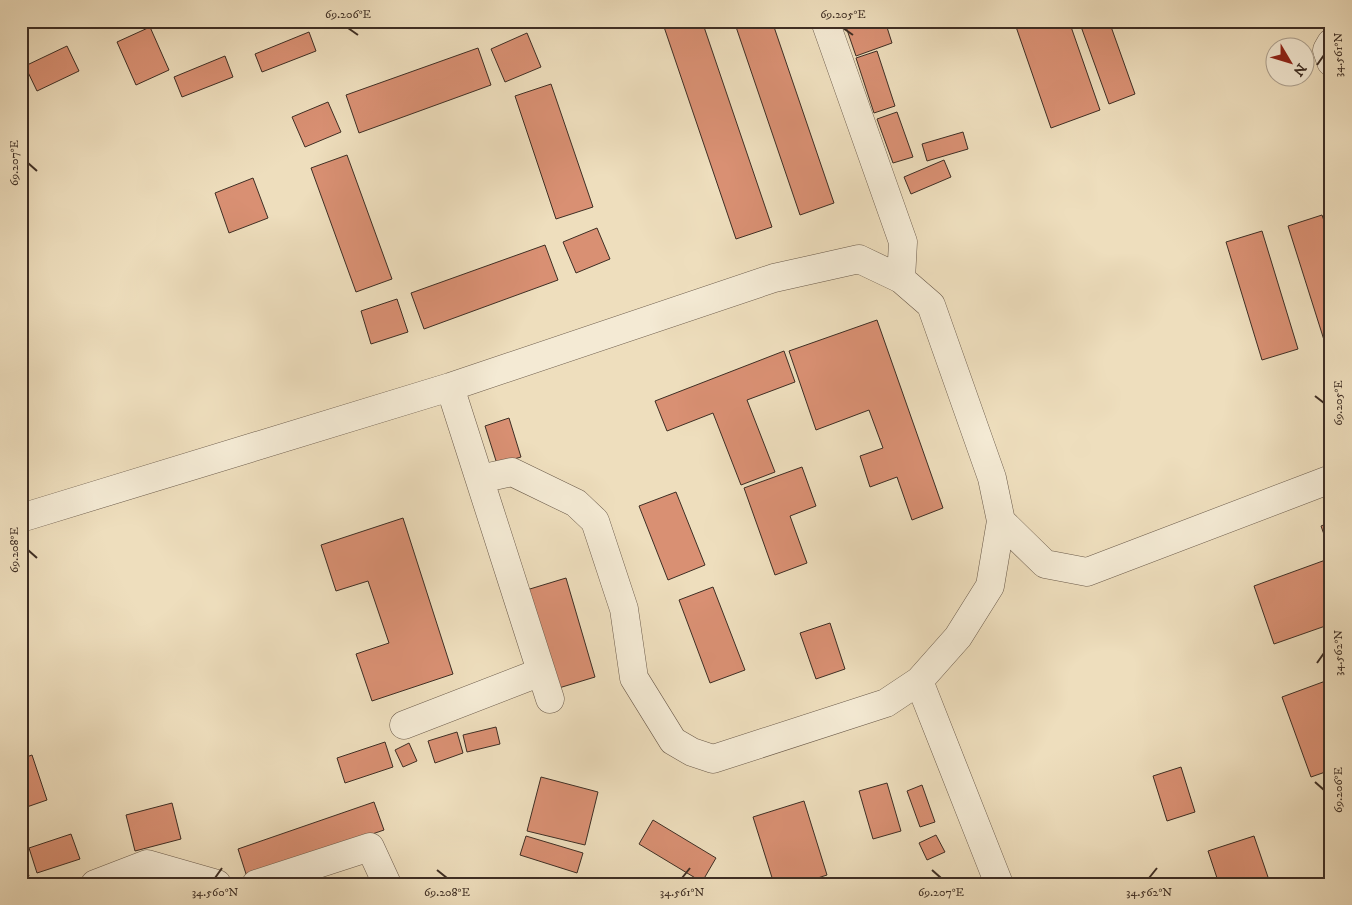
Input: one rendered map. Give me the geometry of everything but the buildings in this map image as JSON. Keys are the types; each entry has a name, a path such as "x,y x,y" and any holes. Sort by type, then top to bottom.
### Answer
{"lane":[{"path":"825,21 903,242 901,278"},
{"path":"1331,43 1327,50 1331,62"},
{"path":"21,518 450,387 774,278 859,259 901,278 931,305 992,478 1000,521 990,586 958,637 919,681 886,703 714,759 692,752 672,741 634,678 624,608 595,521 576,503 512,472 480,479"},
{"path":"450,387 550,699"},
{"path":"1000,521 1046,564 1087,572 1331,479"},
{"path":"404,725 542,672"},
{"path":"919,681 999,884"},
{"path":"256,884 370,847 387,884"},
{"path":"95,884 146,864 217,884"}]}
